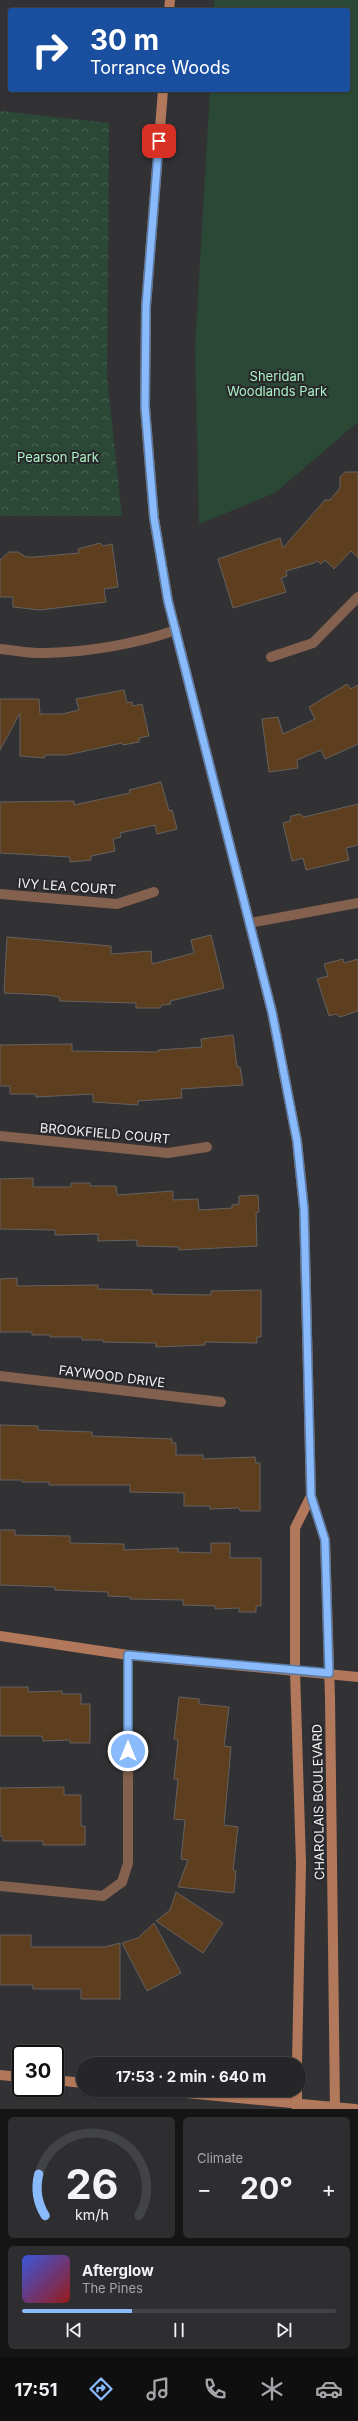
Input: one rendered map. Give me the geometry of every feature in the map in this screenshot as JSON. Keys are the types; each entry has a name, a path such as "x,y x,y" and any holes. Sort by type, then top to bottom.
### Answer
{"street":[{"name":"CHAROLAIS BOULEVARD","path":"163,92 146,306 145,407 154,518 168,601 272,1012 297,1141 304,1209 311,1496 325,1540 329,1673 335,2108"},
{"path":"271,657 313,643 358,597"},
{"path":"0,649 45,653 92,649 161,635 176,630"},
{"name":"IVY LEA COURT","path":"0,894 117,904 154,892"},
{"path":"250,923 358,903"},
{"name":"BROOKFIELD COURT","path":"0,1136 168,1153 207,1147"},
{"name":"FAYWOOD DRIVE","path":"0,1376 221,1402"},
{"name":"CHAROLAIS BOULEVARD","path":"297,2057 301,1863 295,1671 296,1528 311,1496"},
{"path":"0,1636 128,1655 329,1673 358,1677"},
{"path":"0,1886 103,1896 122,1882 128,1863 128,1655"},
{"path":"0,2075 12,2076"},
{"path":"64,2081 76,2082"},
{"path":"217,2097 297,2106 355,2109"}],"green space":[{"name":"Sheridan Woodlands Park","path":"214,0 358,0 358,422 275,493 199,524 195,347 210,92 350,92 350,8 214,8"},
{"name":"Pearson Park","path":"0,111 109,123 107,377 122,516 0,516"}],"building":[{"path":"345,472 358,472 358,558 351,551 334,569 325,560 321,564 317,561 286,571 287,576 281,578 286,592 233,608 218,559 280,538 283,548 325,500 330,500 340,488 340,477"},
{"path":"100,543 103,546 112,544 118,587 104,589 106,602 40,610 13,607 13,597 0,597 0,560 9,552 18,552 26,557 79,553 78,549"},
{"path":"347,684 351,689 358,685 358,744 325,759 321,750 297,760 298,768 269,772 262,719 278,717 283,734 315,719 309,707"},
{"path":"124,690 127,703 132,702 133,706 142,704 149,736 139,738 139,742 123,745 122,743 67,755 45,755 44,758 20,756 20,713 0,750 0,699 39,699 40,714 62,714 79,710 76,699"},
{"path":"161,782 169,811 172,810 177,829 157,834 155,825 120,833 121,837 113,839 115,851 91,856 91,860 70,862 70,857 0,853 0,802 74,801 74,805 130,793 129,790"},
{"path":"358,804 358,845 346,848 349,860 306,870 303,858 292,861 283,823 290,821 291,816 300,814 304,817"},
{"path":"211,935 224,988 170,1001 171,1004 162,1005 160,1008 136,1008 136,1003 60,1001 59,997 47,995 4,993 7,937 111,946 111,954 151,951 152,964 194,953 191,940"},
{"path":"343,959 344,963 358,959 358,1011 340,1017 336,1014 329,1016 317,979 328,976 324,964"},
{"path":"233,1035 237,1067 240,1067 243,1085 181,1089 182,1098 138,1101 138,1105 93,1102 93,1094 36,1097 36,1094 10,1094 10,1086 0,1086 0,1045 72,1044 72,1051 158,1052 158,1050 202,1047 201,1039"},
{"path":"33,1178 33,1187 71,1187 71,1183 90,1183 90,1186 116,1186 117,1195 173,1191 173,1200 198,1199 199,1210 232,1208 232,1205 239,1204 239,1196 258,1195 259,1212 256,1213 257,1246 179,1250 179,1247 137,1246 137,1240 98,1241 98,1234 55,1235 55,1230 0,1229 0,1179"},
{"path":"17,1278 17,1286 98,1285 98,1289 152,1290 152,1294 211,1295 211,1291 261,1290 261,1337 257,1337 257,1343 205,1342 205,1345 156,1347 156,1343 103,1342 103,1340 82,1340 82,1337 50,1337 50,1335 32,1335 32,1332 0,1332 0,1279"},
{"path":"0,1425 38,1426 38,1430 92,1432 92,1436 172,1439 172,1443 176,1443 176,1455 203,1455 203,1459 255,1457 256,1463 260,1463 260,1511 240,1511 239,1508 210,1509 210,1506 184,1506 184,1493 130,1492 130,1485 49,1485 49,1482 0,1480"},
{"path":"0,1530 15,1530 15,1535 70,1536 70,1543 124,1544 124,1550 178,1548 178,1552 211,1553 211,1543 230,1543 230,1558 261,1558 261,1606 256,1606 256,1612 239,1612 239,1608 215,1609 215,1606 183,1605 183,1600 130,1599 130,1597 108,1596 108,1592 55,1590 55,1587 0,1585"},
{"path":"0,1687 28,1687 28,1692 62,1691 62,1694 81,1694 81,1704 90,1704 90,1743 70,1743 70,1740 43,1741 42,1736 0,1736"},
{"path":"179,1697 199,1699 199,1704 229,1707 224,1746 231,1747 224,1825 238,1827 233,1870 236,1871 234,1893 178,1887 188,1860 181,1859 185,1820 174,1819 178,1779 174,1779 178,1740 174,1739"},
{"path":"64,1787 64,1795 81,1795 81,1826 85,1826 85,1845 43,1845 43,1841 3,1841 3,1836 0,1836 0,1788"},
{"path":"176,1892 223,1923 203,1953 156,1921 170,1910"},
{"path":"154,1923 181,1973 147,1991 122,1943 138,1938"},
{"path":"0,1935 31,1935 31,1947 105,1947 120,1943 120,1999 81,1999 81,1989 33,1989 33,1985 0,1985"}],"route":[{"path":"128,1751 128,1655 329,1673 325,1540 311,1496 304,1209 297,1141 272,1012 168,601 154,518 145,407 146,306 159,141"}]}
